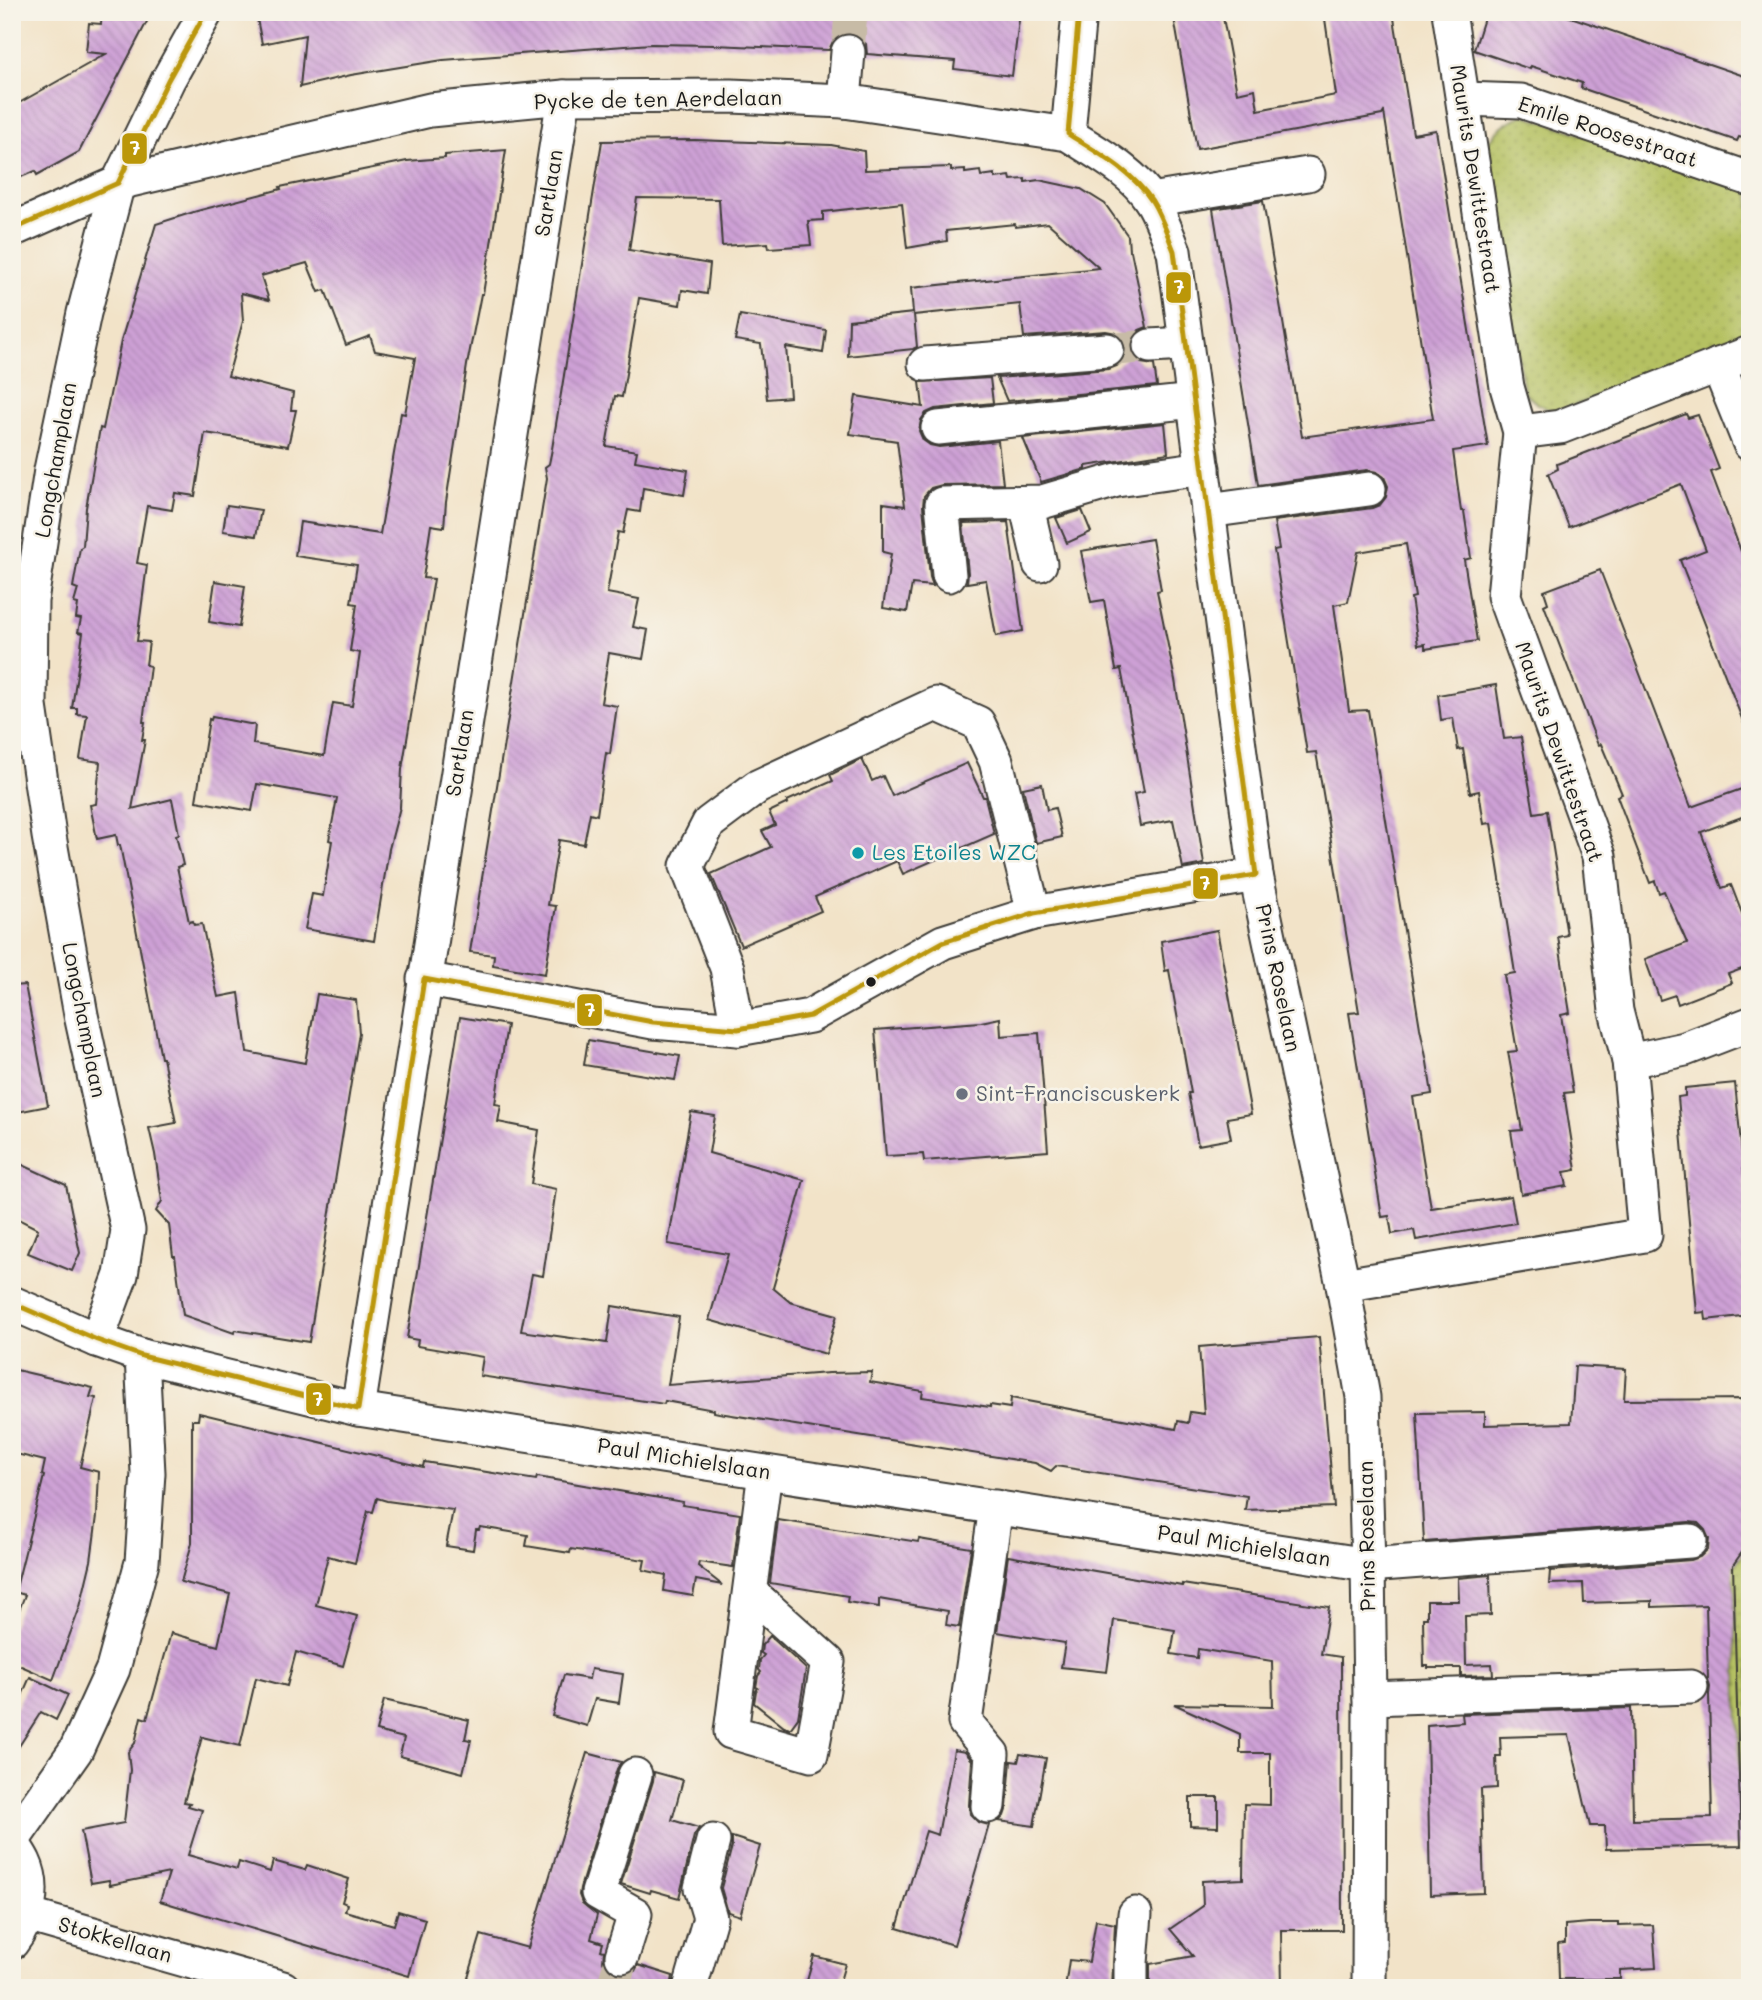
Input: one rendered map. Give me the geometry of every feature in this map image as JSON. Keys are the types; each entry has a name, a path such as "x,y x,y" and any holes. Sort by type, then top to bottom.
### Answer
{"street":[{"name":"Longchamplaan","path":"97,1340 121,1275 128,1230 81,1015 49,836 30,706 32,601 51,470 84,313 118,183 168,80 206,12"},
{"path":"1068,134 1079,12"},
{"name":"Maurits Dewittestraat","path":"1343,1285 1645,1235 1629,1061 1616,1011 1599,856 1504,596 1520,432 1507,387 1449,12"},
{"path":"844,101 848,52"},
{"name":"Pycke de ten Aerdelaan","path":"12,230 118,183 430,110 564,97 731,96 844,101 1068,134"},
{"name":"Sartlaan","path":"358,1409 564,97"},
{"name":"Emile Roosestraat","path":"1464,99 1521,101 1750,179"},
{"name":"Prins Roselaan","path":"1068,134 1113,163 1133,180 1151,200 1174,251 1256,875 1343,1285 1363,1397 1370,1698 1369,1988"},
{"path":"1151,200 1308,174"},
{"path":"1150,346 1186,344"},
{"path":"925,364 1107,350"},
{"path":"1520,432 1560,427 1750,353"},
{"path":"1718,365 1750,444"},
{"path":"938,428 1194,401"},
{"path":"949,575 942,504 1042,502 1117,480 1203,468"},
{"path":"1208,510 1369,489"},
{"path":"1026,503 1040,564"},
{"path":"738,1029 727,968 687,866 709,823 757,787 936,705 978,723 996,761 1034,913"},
{"path":"424,979 653,1022 738,1029 810,1016 943,942 1034,913 1256,875"},
{"path":"1629,1061 1685,1049 1750,1024"},
{"name":"Paul Michielslaan","path":"12,1303 97,1340 142,1356 358,1409 1368,1565 1690,1541"},
{"path":"20,1929 30,1889 25,1864 12,1842 76,1750 113,1669 142,1562 148,1473 142,1356"},
{"path":"750,1592 828,1662 811,1755 731,1732 765,1472"},
{"path":"988,1806 992,1754 964,1722 996,1507"},
{"path":"1370,1698 1691,1688"},
{"path":"622,1956 635,1914 598,1893 635,1775"},
{"path":"690,1988 710,1919 701,1888 713,1841"},
{"path":"1130,1988 1135,1914"},
{"name":"Stokkellaan","path":"20,1929 283,1988"}],"green space":[{"path":"1524,115 1750,191 1750,340 1559,411 1535,402 1524,391 1484,148 1501,127"},
{"path":"1750,1544 1750,1855 1743,1850 1734,1579 1728,1574"}],"building":[{"path":"102,12 152,12 79,152 37,175 35,171 12,181 12,107 106,54 86,52 89,23 101,24"},
{"path":"280,12 1020,12 1012,76 954,69 955,61 867,54 866,44 849,33 839,35 829,50 651,44 443,60 351,75 300,87 305,35 262,44 257,19"},
{"path":"1173,12 1222,12 1237,93 1255,89 1258,110 1336,95 1324,12 1393,12 1413,134 1436,130 1488,446 1453,451 1471,558 1464,560 1477,641 1425,649 1425,644 1418,645 1411,598 1415,597 1406,544 1358,552 1348,602 1334,605 1349,711 1368,710 1427,1062 1432,1094 1413,1097 1431,1208 1511,1196 1516,1223 1416,1240 1414,1230 1392,1234 1389,1216 1382,1217 1349,1013 1359,1012 1316,752 1307,753 1274,550 1279,549 1274,521 1372,508 1380,505 1386,497 1388,486 1384,477 1367,470 1258,485 1213,209 1263,201 1302,437 1433,419 1384,112 1382,115 1197,149"},
{"path":"1486,12 1556,12 1750,78 1750,140 1739,137 1737,141 1581,88 1582,83 1474,50"},
{"path":"695,140 831,145 864,151 865,170 951,167 951,171 980,171 981,176 995,174 995,178 1010,176 1011,180 1039,180 1081,189 1105,204 1128,236 1147,327 1139,330 1133,337 1131,348 1134,357 1141,363 1154,365 1157,386 1007,401 997,378 1109,369 1124,359 1126,349 1116,333 1106,331 1024,337 1020,304 914,315 917,347 848,356 849,320 913,313 911,288 1099,268 1048,223 946,231 947,241 907,248 902,203 823,212 823,220 808,221 811,245 769,248 768,243 722,246 719,199 637,198 629,250 710,264 707,294 682,290 680,305 639,298 622,397 615,396 606,446 637,451 635,461 688,470 684,495 643,488 640,512 628,510 623,533 618,532 607,593 639,599 633,627 648,630 643,659 609,653 601,703 617,706 610,754 606,753 597,815 590,813 584,844 559,840 548,905 556,906 545,974 493,965 494,955 470,952 547,478 545,467 549,464 552,449 602,141"},
{"path":"506,150 483,294 467,365 444,527 431,525 423,578 434,579 402,769 400,807 389,849 374,941 305,929 312,894 323,896 337,798 257,784 252,811 196,801 209,719 212,717 255,725 253,744 324,756 333,703 352,706 360,653 350,651 357,604 351,603 357,565 295,556 300,522 380,534 401,413 405,414 415,358 375,351 370,336 346,345 325,290 319,292 307,263 261,276 269,300 241,293 243,321 228,376 293,393 291,410 296,410 288,446 205,433 195,496 175,493 172,510 147,506 137,563 147,565 137,641 149,642 146,665 150,666 143,722 142,740 145,740 132,809 172,799 183,865 177,867 189,922 193,921 194,925 202,924 218,997 239,993 247,1052 305,1063 317,994 356,1000 359,1033 309,1342 235,1330 234,1333 183,1315 169,1225 156,1211 162,1201 149,1128 176,1123 120,845 116,835 97,839 90,805 96,804 100,762 80,759 87,715 77,714 77,708 72,708 83,633 78,632 81,619 76,618 78,604 74,603 78,589 73,587 80,548 83,546 86,508 100,428 103,429 121,341 156,224 281,189 280,187 407,161"},
{"path":"740,315 826,330 823,353 786,347 790,397 767,399 761,344 735,340"},
{"path":"990,378 993,403 935,409 926,413 921,420 919,431 923,440 939,447 998,441 1003,484 942,485 931,488 924,496 923,506 933,586 912,584 907,612 883,608 891,554 883,552 883,503 905,506 900,464 897,441 850,434 856,396 923,407 920,382"},
{"path":"1686,414 1688,418 1698,415 1719,469 1711,472 1741,551 1750,546 1750,734 1680,560 1706,550 1681,484 1569,527 1548,474 1558,469 1557,464"},
{"path":"1165,423 1168,453 1086,466 1086,469 1041,482 1023,438"},
{"path":"227,505 261,510 256,536 223,531"},
{"path":"1082,510 1091,532 1067,543 1056,518"},
{"path":"1008,522 1023,631 996,636 986,580 967,583 963,523"},
{"path":"1152,539 1161,590 1157,591 1175,680 1204,864 1183,868 1173,820 1140,826 1134,794 1144,792 1121,669 1116,670 1104,600 1091,602 1081,551"},
{"path":"1600,570 1691,807 1750,786 1750,814 1701,832 1722,888 1731,885 1750,934 1750,966 1728,974 1732,983 1678,1004 1675,995 1660,1000 1645,959 1687,943 1664,891 1659,893 1655,881 1650,883 1617,796 1622,794 1601,744 1598,745 1544,605 1548,603 1544,591"},
{"path":"215,581 245,586 239,627 209,622"},
{"path":"1496,685 1504,739 1521,737 1534,813 1547,811 1567,935 1558,937 1570,1013 1561,1015 1573,1092 1564,1093 1576,1170 1564,1172 1567,1186 1521,1194 1511,1131 1522,1130 1508,1052 1517,1051 1504,975 1515,973 1491,823 1484,824 1479,791 1470,793 1463,749 1458,750 1453,718 1441,720 1438,695"},
{"name":"Les Etoiles WZC","path":"862,759 872,781 883,776 892,796 967,763 985,797 994,834 903,874 897,861 815,897 821,911 741,946 711,874 771,847 762,831 775,825 769,812 833,781 830,775"},
{"path":"1042,784 1047,810 1055,808 1062,837 1036,843 1023,788"},
{"path":"1217,930 1251,1114 1227,1118 1231,1139 1198,1145 1169,970 1165,971 1161,941"},
{"path":"25,985 48,1106 12,1113 12,986"},
{"path":"460,1017 507,1025 495,1104 501,1105 498,1122 539,1130 531,1184 556,1189 543,1276 532,1274 521,1331 607,1343 612,1306 679,1317 668,1385 872,1372 870,1382 923,1391 922,1397 1010,1408 1011,1398 1176,1429 1178,1421 1188,1423 1190,1412 1204,1414 1199,1347 1319,1337 1334,1507 1245,1510 1247,1496 1056,1466 1051,1471 1035,1463 719,1413 665,1401 664,1404 480,1376 483,1357 417,1346 418,1340 407,1338"},
{"name":"Sint-Franciscuskerk","path":"1000,1018 1001,1036 1039,1033 1048,1151 924,1161 923,1154 886,1156 875,1030 981,1022"},
{"path":"588,1040 680,1056 675,1080 584,1065"},
{"path":"1735,1083 1750,1236 1750,1315 1706,1320 1705,1312 1697,1313 1678,1097 1685,1096 1685,1088"},
{"path":"691,1112 715,1116 709,1153 804,1180 773,1288 790,1302 837,1315 826,1354 709,1320 728,1254 668,1244"},
{"path":"12,1160 66,1185 80,1253 72,1271 28,1253 38,1229 12,1216"},
{"path":"1575,1366 1626,1369 1624,1400 1750,1399 1750,1541 1733,1565 1741,1846 1606,1849 1605,1826 1590,1826 1569,1735 1500,1737 1501,1756 1496,1756 1497,1788 1481,1789 1484,1893 1430,1895 1427,1725 1463,1722 1462,1714 1631,1708 1633,1820 1712,1818 1706,1605 1652,1607 1652,1601 1584,1603 1583,1583 1549,1584 1550,1571 1691,1560 1700,1557 1708,1549 1709,1539 1698,1523 1424,1542 1417,1413 1485,1412 1485,1425 1571,1423"},
{"path":"12,1369 93,1388 90,1397 96,1398 80,1467 99,1472 91,1561 80,1607 53,1680 12,1662 12,1628 25,1595 15,1592 44,1476 45,1461 12,1453"},
{"path":"199,1413 423,1467 424,1462 536,1480 537,1477 740,1514 733,1567 699,1562 698,1566 722,1585 696,1580 693,1596 664,1591 666,1575 643,1570 645,1560 571,1549 570,1553 526,1546 528,1535 480,1527 476,1530 473,1550 446,1546 453,1510 377,1498 373,1512 368,1511 355,1563 328,1556 316,1605 357,1616 343,1666 296,1652 287,1686 256,1678 240,1746 202,1737 184,1802 202,1810 188,1855 237,1869 239,1862 270,1872 273,1861 305,1870 307,1865 349,1879 342,1902 347,1904 345,1911 394,1925 398,1911 425,1919 409,1976 160,1901 169,1873 110,1885 109,1880 91,1883 81,1831 124,1823 130,1770 128,1752 135,1743 141,1717 147,1719 171,1633 218,1646 230,1594 181,1582 192,1543 192,1420 198,1420"},
{"path":"778,1520 971,1548 959,1627 946,1625 948,1611 879,1599 879,1607 847,1602 848,1596 770,1583"},
{"path":"1008,1556 1182,1586 1329,1607 1321,1654 1341,1657 1342,1930 1281,1930 1282,1988 1150,1988 1150,1964 1193,1956 1170,1929 1203,1906 1202,1881 1243,1879 1244,1804 1270,1805 1270,1753 1240,1753 1240,1734 1174,1704 1273,1706 1272,1661 1198,1649 1197,1658 1171,1654 1175,1630 1114,1620 1107,1672 1061,1667 1065,1643 997,1632"},
{"path":"1490,1575 1491,1615 1465,1616 1466,1665 1492,1664 1493,1675 1461,1676 1461,1668 1424,1666 1423,1618 1427,1618 1427,1601 1459,1601 1458,1578"},
{"path":"770,1636 806,1669 798,1718 790,1729 754,1703 761,1672 760,1660 764,1655 761,1653 762,1645"},
{"path":"591,1669 623,1674 619,1703 595,1699 587,1726 552,1716 564,1675 589,1679"},
{"path":"30,1677 68,1695 56,1720 41,1712 12,1757 12,1718"},
{"path":"384,1700 469,1720 465,1739 471,1740 463,1773 400,1756 404,1738 376,1731"},
{"path":"954,1750 965,1752 972,1760 970,1814 978,1822 989,1825 954,1945 897,1928 926,1831 938,1835"},
{"path":"587,1753 621,1762 580,1888 582,1903 597,1915 591,1939 603,1943 601,1950 604,1951 603,1961 607,1969 616,1974 627,1975 635,1971 638,1965 673,1976 671,1988 465,1988 481,1935 528,1948"},
{"path":"1020,1754 1046,1758 1034,1826 999,1821 1007,1807 1011,1761 1018,1762"},
{"path":"654,1772 683,1780 672,1820 699,1828 694,1836 679,1898 621,1884"},
{"path":"1190,1797 1218,1797 1218,1827 1190,1826"},
{"path":"732,1837 760,1846 740,1916 728,1912 721,1888"},
{"path":"1096,1920 1115,1924 1112,1988 1065,1988 1069,1960 1089,1962"},
{"path":"1565,1925 1653,1925 1656,1968 1620,1970 1620,1979 1559,1979 1558,1944 1565,1943"},
{"path":"814,1956 845,1964 838,1988 805,1988"}],"tunnel":[{"path":"848,52 851,12"},
{"path":"1107,350 1150,346"},
{"path":"613,1988 622,1956"}],"transit line":[{"name":"7","path":"12,230 118,183 168,80 206,12"},
{"name":"7","path":"12,1303 97,1340 142,1356 358,1409 424,979 653,1022 738,1029 810,1016 943,942 1034,913 1256,875 1174,251 1159,213 1144,190 1114,163 1068,134 1079,12"}],"place":[{"name":"Les Etoiles WZC","path":"858,853"},
{"name":"Sint-Franciscuskerk","path":"962,1094"}]}
